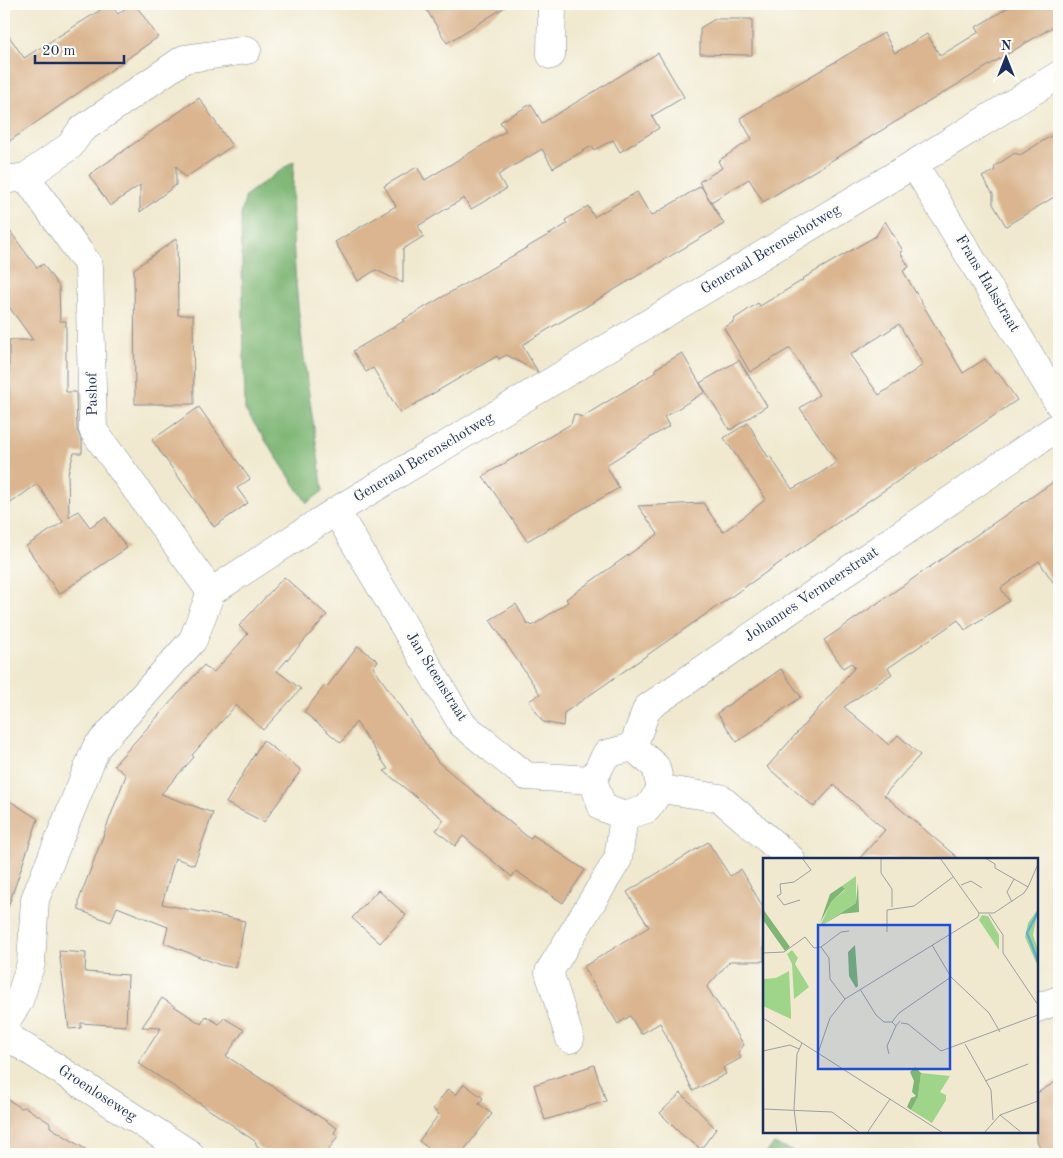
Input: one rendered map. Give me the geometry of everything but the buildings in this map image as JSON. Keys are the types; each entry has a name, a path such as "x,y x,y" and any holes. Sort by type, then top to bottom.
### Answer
{"street":[{"path":"551,55 552,4"},
{"name":"Pashof","path":"211,592 94,430 89,266 15,179 70,146 81,130 184,59 247,50"},
{"name":"Generaal Berenschotweg","path":"211,592 336,511 1059,75"},
{"name":"Frans Halsstraat","path":"914,164 1059,404"},
{"name":"Johannes Vermeerstraat","path":"633,747 647,708 1059,426"},
{"name":"Jan Steenstraat","path":"336,511 462,724 526,776 592,780"},
{"path":"4,1024 19,1001 30,963 35,900 96,748 193,640 211,592"},
{"path":"633,747 656,767 661,789 647,809 624,816 602,807 592,780 606,754 633,747"},
{"path":"661,789 720,798 790,858"},
{"path":"570,1039 549,972 618,859 624,816"},
{"path":"1038,1008 1059,1000"},
{"name":"Groenloseweg","path":"4,1034 190,1154"}],"green space":[{"path":"294,161 293,244 296,285 305,368 323,491 307,503 245,410 241,215 246,195"},
{"path":"774,1144 800,1154 764,1154"}]}
